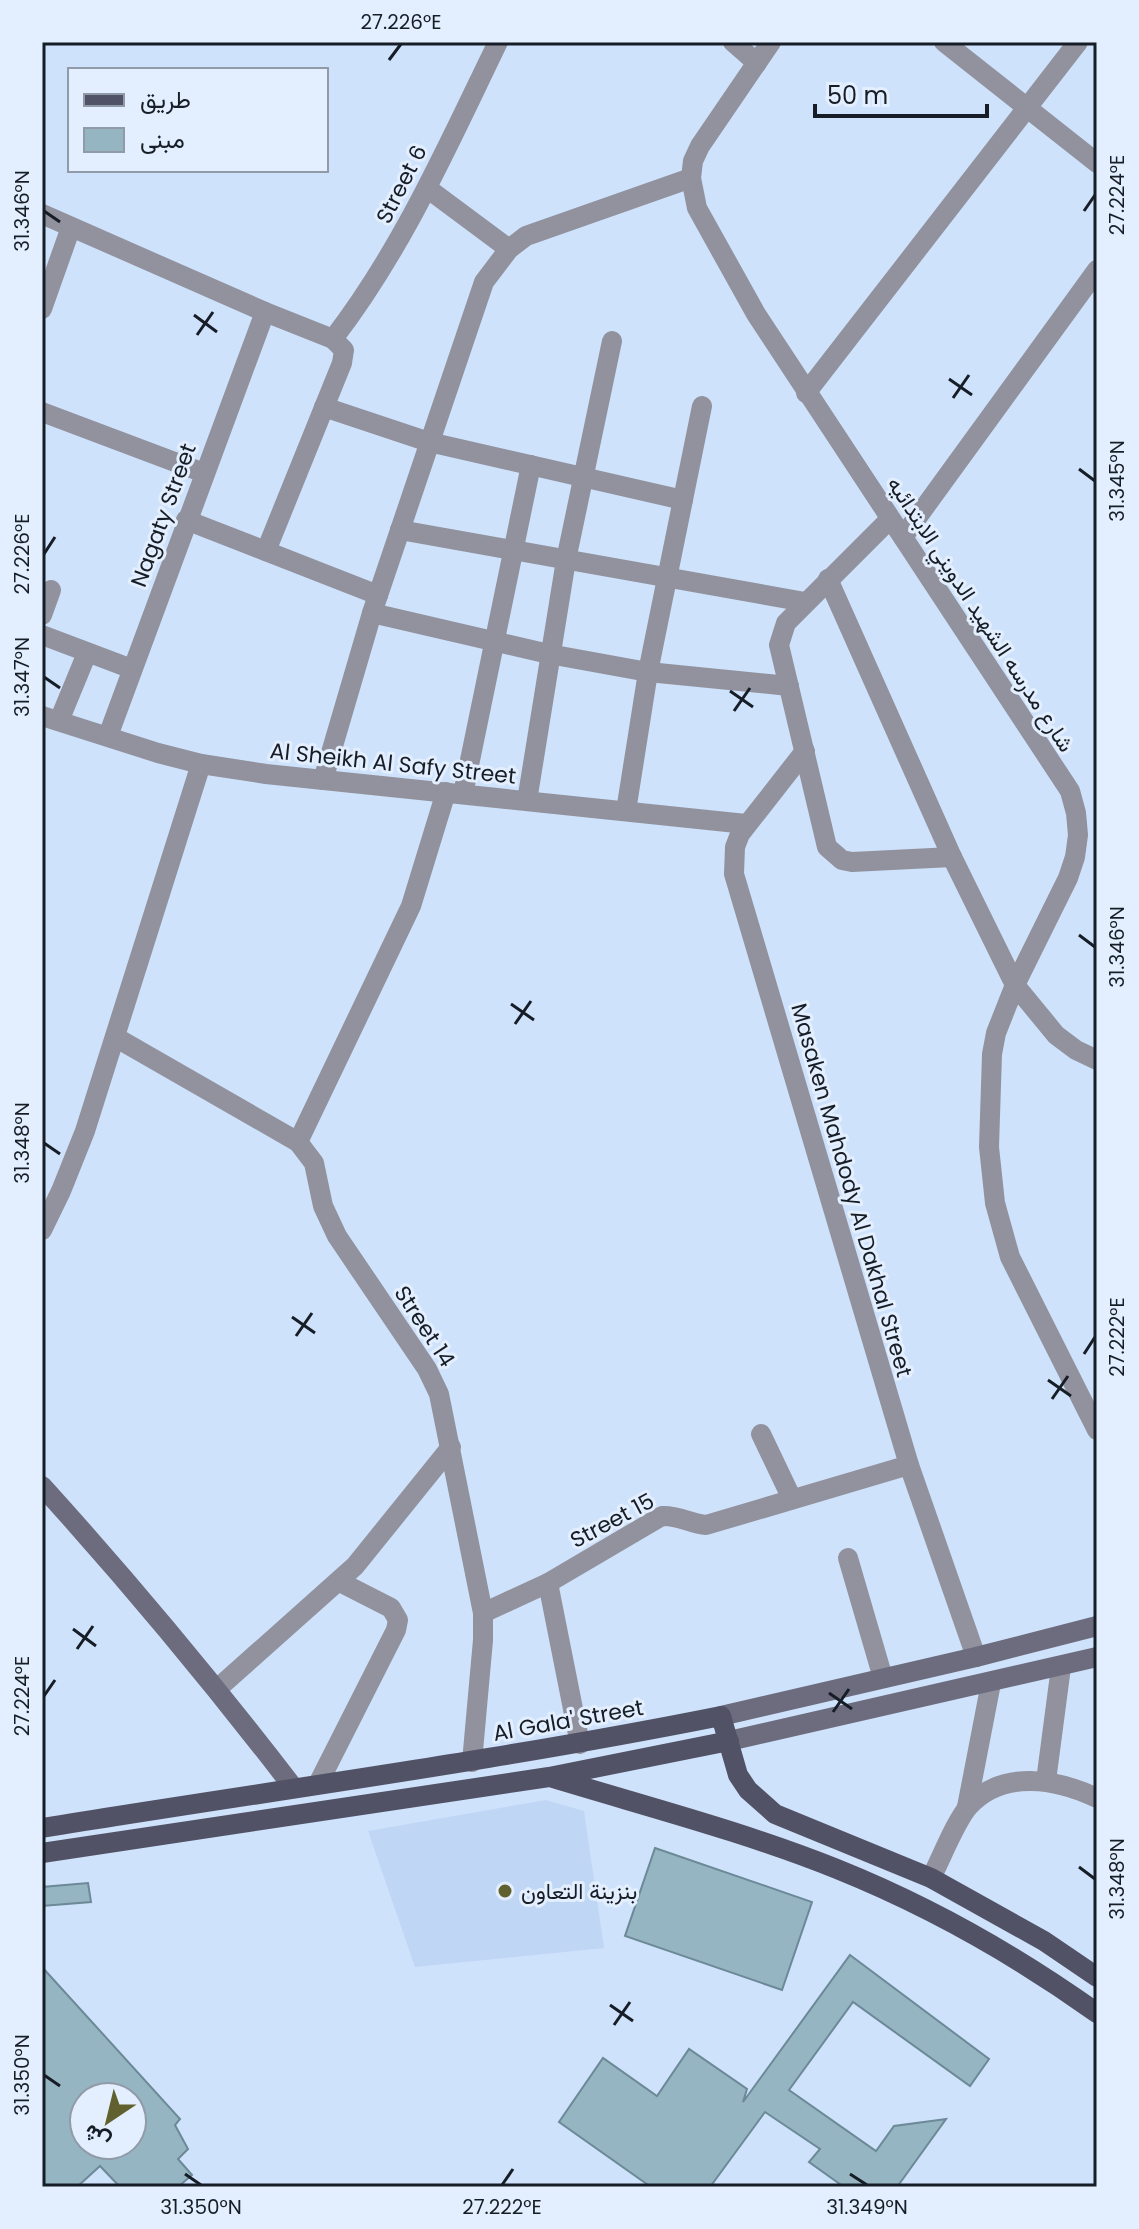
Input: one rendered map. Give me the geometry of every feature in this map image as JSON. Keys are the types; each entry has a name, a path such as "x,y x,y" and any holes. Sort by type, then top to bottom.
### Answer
{"main road":[{"name":"Al Gala' Street","path":"42,1828 293,1787 472,1762 721,1716"},
{"path":"721,1716 738,1775 748,1790 775,1814 931,1878 1044,1941 1097,1977"},
{"path":"42,1853 549,1777 729,1741"},
{"path":"549,1777 788,1850 838,1869 959,1927 1028,1967 1097,2013"}],"street":[{"name":"Street 6","path":"333,339 385,267 498,42"},
{"path":"733,42 757,63"},
{"path":"323,780 375,604 484,282 509,249 526,236 691,178 693,161 700,146 771,42"},
{"path":"944,42 1097,163"},
{"path":"806,393 1078,42"},
{"name":"شارع مدرسه الشهيد الدويني الابتدائيه","path":"691,178 697,208 756,314 1070,791 1078,835 1072,867 1003,1012 992,1054 989,1147 995,1203 1021,1283 1097,1430"},
{"path":"427,188 509,249"},
{"path":"42,214 333,339 344,350 345,356 266,551"},
{"path":"42,309 71,227"},
{"path":"903,537 1097,270"},
{"name":"Nagaty Street","path":"108,736 265,312"},
{"path":"527,801 566,560 612,341"},
{"path":"626,811 648,672 702,406"},
{"path":"324,407 429,442 683,500"},
{"path":"42,412 204,473"},
{"path":"115,1037 298,1142 411,906 454,793 494,642 531,465"},
{"path":"890,519 786,623 780,636 789,686 827,847 833,855 852,862 952,857"},
{"path":"186,520 266,551 375,604 494,642 648,672 789,686"},
{"path":"400,530 805,602"},
{"path":"828,579 952,857 1015,985 1056,1035 1097,1060"},
{"path":"42,615 51,590"},
{"path":"42,635 132,669"},
{"path":"51,719 87,653"},
{"name":"Al Sheikh Al Safy Street","path":"51,719 201,764 323,780 746,824"},
{"name":"Masaken Mahdody Al Dakhal Street","path":"805,751 746,824 735,847 734,874 909,1465 976,1657"},
{"path":"42,1228 75,1160 201,764"},
{"name":"Street 14","path":"298,1142 314,1163 323,1206 337,1236 434,1381 451,1447 483,1613 472,1762"},
{"path":"761,1434 792,1499"},
{"path":"217,1689 340,1582 377,1541 451,1447"},
{"name":"Street 15","path":"483,1613 548,1583 662,1516 674,1515 706,1525 909,1465"},
{"path":"42,1486 139,1594 293,1787"},
{"path":"848,1558 883,1678"},
{"path":"318,1784 396,1630 398,1620 391,1608 340,1582"},
{"path":"548,1583 580,1744"},
{"name":"Al Gala' Street","path":"721,1716 1097,1626"},
{"path":"729,1741 1097,1657"},
{"path":"1046,1781 1061,1667"},
{"path":"931,1878 967,1807 991,1683"},
{"path":"967,1807 1002,1785 1024,1781 1046,1781 1096,1795"}],"shaded area":[{"path":"546,1800 584,1811 604,1948 415,1967 368,1831"}],"building":[{"path":"655,1848 812,1902 782,1990 625,1936"},
{"path":"88,1883 91,1902 42,1906 42,1887"},
{"path":"850,1955 989,2059 970,2086 853,2002 789,2090 876,2151 894,2126 946,2119 897,2187 844,2187 809,2162 820,2149 765,2112 710,2187 651,2187 559,2122 603,2058 657,2096 689,2049 747,2089 743,2102"},
{"path":"42,1967 146,2081 68,2081 68,2161 148,2161 148,2084 180,2119 175,2125 188,2149 178,2159 192,2175 178,2187 120,2187 100,2166 77,2187 42,2187"}],"place":[{"name":"بنزينة التعاون","path":"505,1891"}]}
